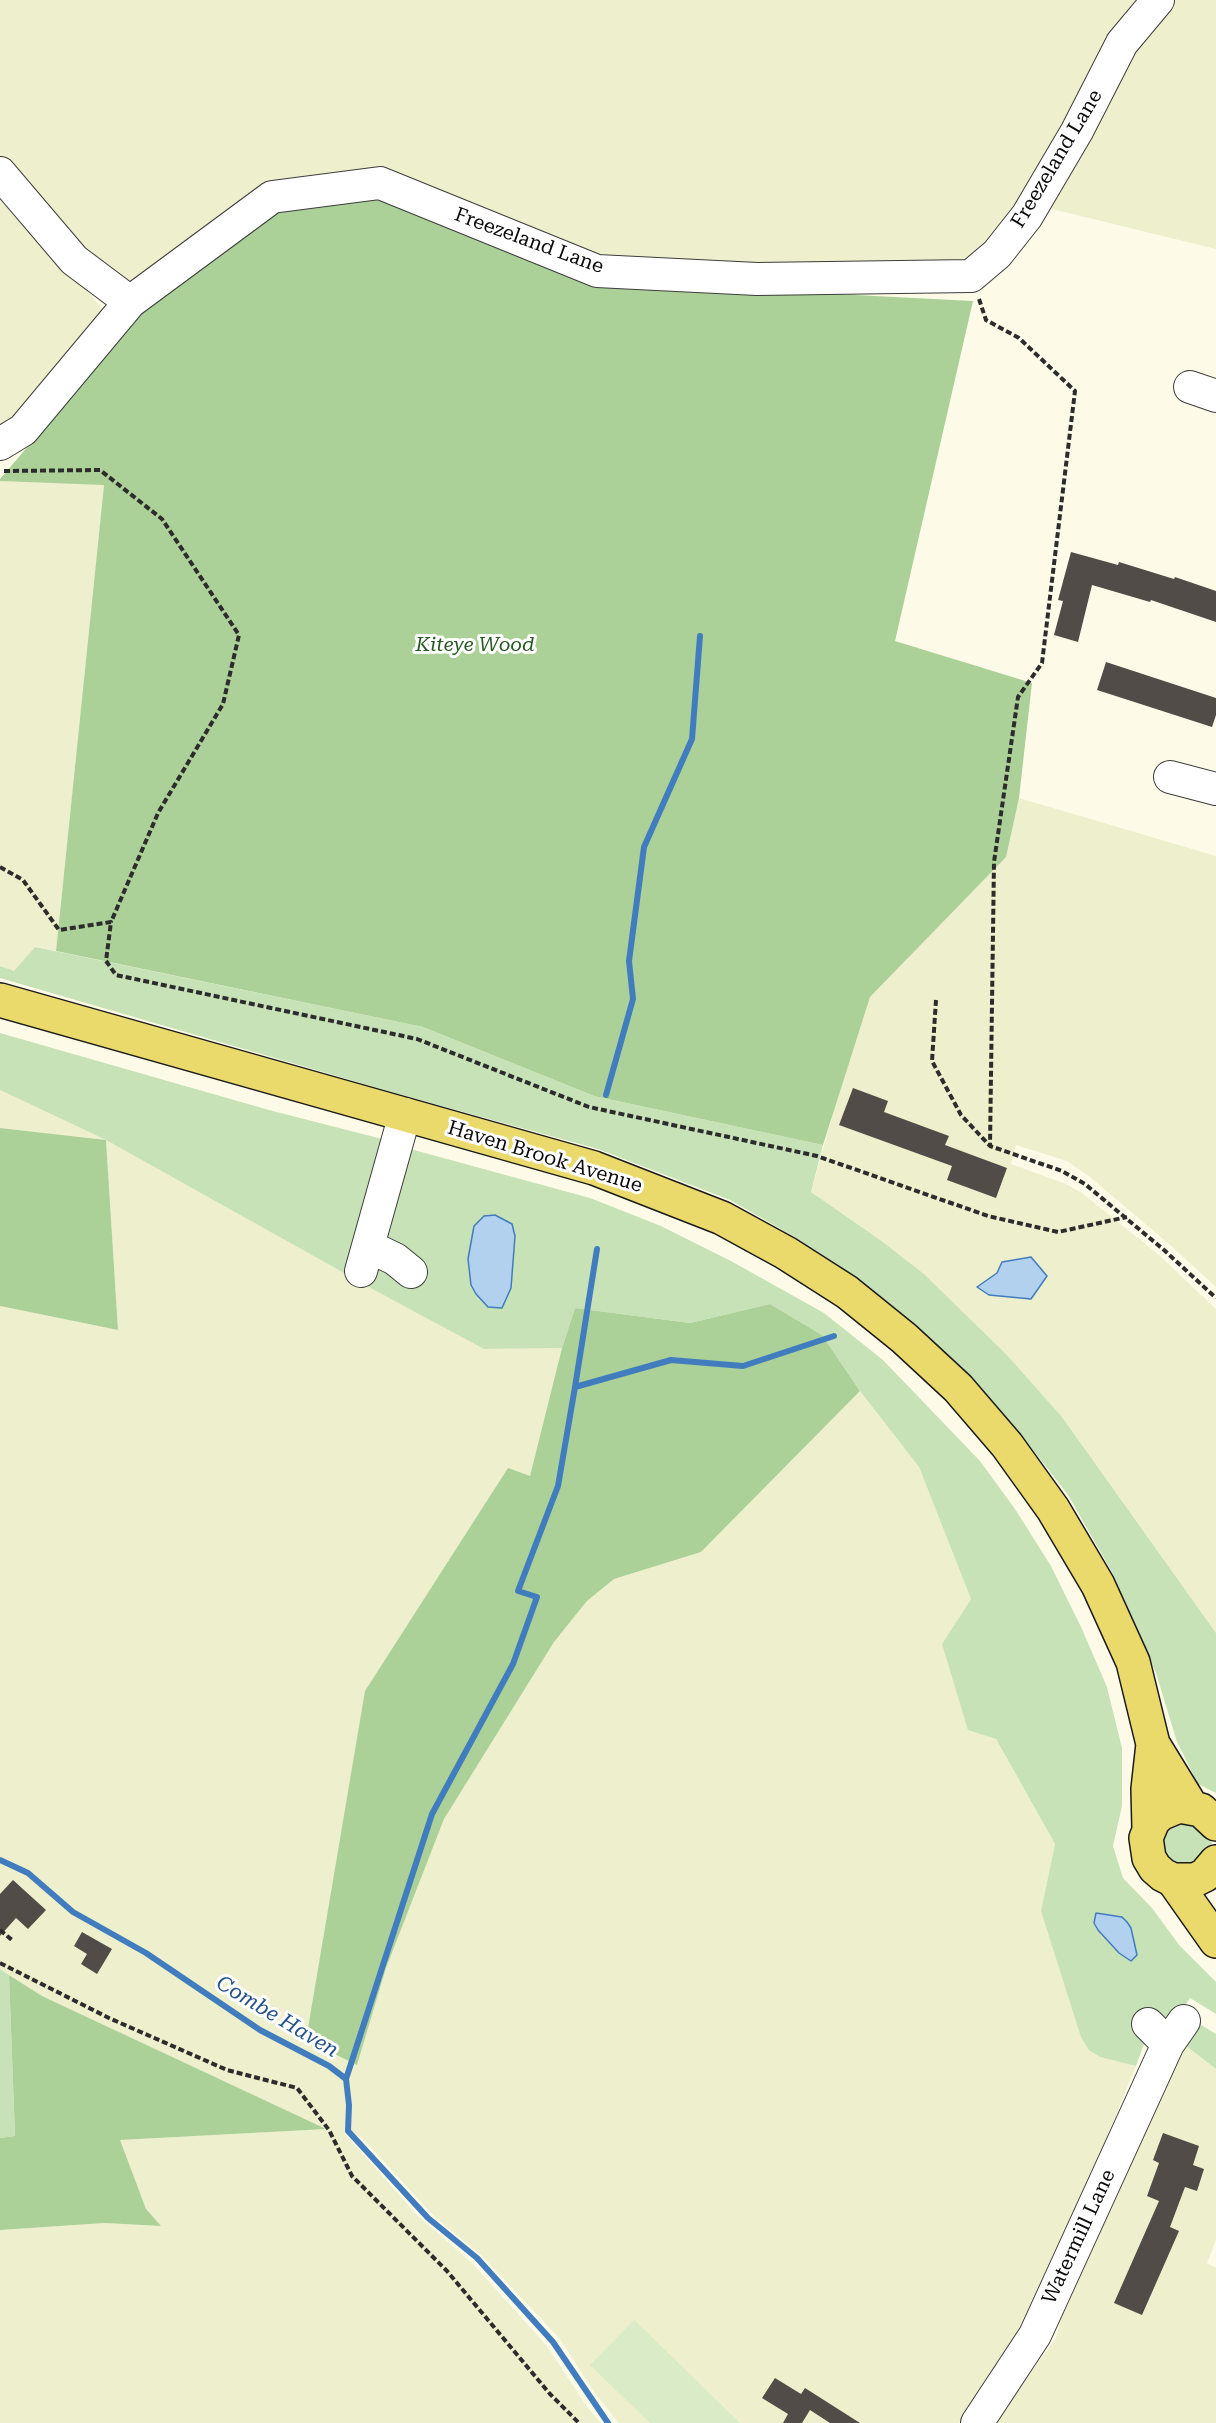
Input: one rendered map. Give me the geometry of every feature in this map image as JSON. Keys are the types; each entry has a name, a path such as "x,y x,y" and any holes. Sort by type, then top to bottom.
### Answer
{"main road":[{"name":"Haven Brook Avenue","path":"0,1000 201,1059 594,1168 722,1218 786,1253 847,1292 904,1338 958,1388 1007,1445 1053,1509 1098,1585 1133,1662 1153,1744 1148,1789 1149,1829 1146,1848 1149,1858 1163,1875 1173,1880"},
{"name":"Haven Brook Avenue","path":"1153,1744 1206,1813"},
{"path":"1149,1829 1153,1821 1168,1809 1179,1806 1206,1813"},
{"path":"1173,1880 1195,1880 1214,1865"},
{"path":"1214,1865 1216,1920"},
{"path":"1173,1880 1216,1941"}],"street":[{"name":"Freezeland Lane","path":"0,444 23,430 130,302 272,197 380,183 597,271 757,279 970,276 997,254 1027,216 1077,131 1122,43 1158,0"},
{"path":"0,173 74,260 130,302"},
{"path":"1170,777 1216,789"},
{"path":"405,1114 364,1258 395,1259 411,1272"},
{"name":"Watermill Lane","path":"977,2423 1035,2335 1166,2030"}],"path":[{"path":"970,276 986,320 1019,338 1075,391 1042,663 1018,697 994,862 990,1146"},
{"path":"0,471 100,470 162,519 239,634 224,704 158,813 111,922 106,961 116,975 417,1039 589,1107 817,1156 988,1216 1058,1232 1127,1218"},
{"path":"0,867 22,880 59,930 111,922"},
{"path":"936,1000 932,1061 961,1115 990,1146 1062,1171 1085,1184 1127,1218 1216,1298"},
{"path":"0,1930 12,1940"},
{"path":"0,1963 109,2018 227,2070 297,2088 329,2130 352,2176 447,2271 550,2394 579,2423"}],"green space":[{"path":"0,0 1144,0 1021,212 976,258 758,270 600,262 380,172 130,284 75,249 0,163"},
{"path":"1172,0 1216,0 1216,249 1044,207 1130,50"},
{"path":"0,187 105,312 13,416 0,424"},
{"name":"Kiteye Wood","path":"380,199 601,282 973,301 895,641 1032,683 1019,798 1006,857 870,997 823,1145 594,1096 423,1027 56,951 104,485 0,481 0,479 142,313 274,209"},
{"path":"0,481 104,484 56,951 35,947 14,972 0,966"},
{"path":"1019,798 1216,856 1216,1287 1090,1177 1067,1161 1016,1145 1011,1164 1066,1184 1082,1193 1159,1255 1216,1309 1216,1633 1062,1417 1007,1355 924,1274 811,1192 840,1089 870,997 1005,857"},
{"path":"35,947 423,1027 594,1096 823,1145 811,1192 924,1274 1007,1355 1062,1417 1216,1633 1216,1793 1198,1784 1177,1742 1156,1673 1113,1574 1068,1495 1020,1433 967,1375 914,1323 853,1275 795,1237 730,1200 598,1149 409,1097 0,978 0,966 14,971"},
{"path":"0,1033 269,1110 390,1141 355,1279 106,1140 0,1090"},
{"path":"0,1090 106,1140 0,1128"},
{"path":"0,1128 106,1140 118,1330 0,1306"},
{"path":"106,1140 484,1349 562,1348 530,1477 508,1469 357,2065 386,1968 444,1819 554,1642 587,1601 614,1579 701,1552 860,1391 919,1467 971,1599 942,1644 1055,1844 1041,1911 1100,2057 1136,2066 1054,2266 1036,2303 959,2423 619,2423 596,2395 560,2339 482,2256 435,2217 361,2137 344,2133 418,2216 472,2263 547,2346 588,2408 601,2423 0,2423 0,2230 105,2223 160,2226 146,2209 119,2140 324,2129 42,1996 0,1969 0,1306 118,1330"},
{"path":"403,1147 590,1198 661,1226 731,1261 824,1313 883,1360 980,1461 1015,1509 1051,1566 1107,1687 1122,1748 1122,1806 1113,1846 1123,1878 1152,1908 1180,1946 1216,1982 1216,2014 1190,1998 1177,2018 1133,2026 1144,2044 1136,2066 1100,2057 1089,2050 1081,2037 1041,1911 1055,1844 996,1739 968,1730 942,1644 971,1599 919,1467 860,1391 822,1335 770,1304 690,1323 575,1308 562,1348 484,1349 365,1285 382,1240"},
{"path":"770,1304 822,1335 860,1391 701,1552 614,1579 587,1601 554,1642 444,1819 386,1968 357,2065 306,2040 365,1691 508,1468 530,1476 562,1348 575,1308 690,1323"},
{"path":"1182,1815 1211,1835 1212,1845 1204,1863 1166,1865 1156,1836"},
{"path":"0,1969 9,1975 15,2136 0,2138"},
{"path":"9,1975 42,1996 326,2129 120,2140 146,2209 161,2226 105,2223 0,2230 0,2138 15,2136"},
{"path":"1196,2022 1216,2034 1216,2069 1181,2042"},
{"path":"1181,2042 1216,2069 1216,2240 1207,2263 1216,2268 1216,2423 995,2423 1056,2338 1065,2302"},
{"path":"634,2320 740,2423 650,2423 590,2365"}],"water":[{"path":"495,1215 512,1224 515,1236 511,1288 502,1308 488,1307 476,1294 471,1285 468,1259 474,1226 484,1216"},
{"path":"1031,1257 1047,1276 1031,1299 989,1295 977,1287 997,1273 1002,1262"},
{"path":"1096,1913 1122,1917 1127,1922 1131,1928 1137,1955 1131,1961 1119,1953 1098,1930 1094,1923"}],"building":[{"path":"1071,552 1118,565 1119,562 1174,579 1175,577 1216,591 1216,622 1151,600 1150,602 1092,585 1078,642 1054,635 1063,601 1058,600"},
{"path":"1106,662 1216,698 1216,715 1212,727 1097,690"},
{"path":"853,1088 888,1101 884,1112 949,1136 945,1145 1007,1168 996,1198 947,1180 952,1166 839,1125"},
{"path":"13,1880 46,1910 28,1929 16,1918 0,1936 0,1894"},
{"path":"82,1932 112,1949 97,1974 81,1964 87,1954 74,1946"},
{"path":"1163,2133 1199,2146 1193,2165 1204,2169 1197,2191 1185,2187 1170,2227 1179,2231 1142,2315 1114,2303 1159,2201 1147,2196 1159,2163 1153,2160"},
{"path":"775,2378 801,2394 805,2388 860,2423 830,2423 810,2410 802,2423 783,2423 788,2414 762,2398"}],"waterway":[{"path":"606,1095 633,999 629,961 644,847 692,739 700,636"},
{"path":"575,1387 597,1249"},
{"path":"346,2079 432,1814 513,1664 537,1597 518,1591 558,1486 575,1387 671,1360 743,1366 834,1336"},
{"name":"Combe Haven","path":"0,1860 28,1873 73,1912 146,1953 260,2030 329,2066 346,2079 349,2105 348,2131 428,2218 477,2258 553,2342 608,2423"}]}
